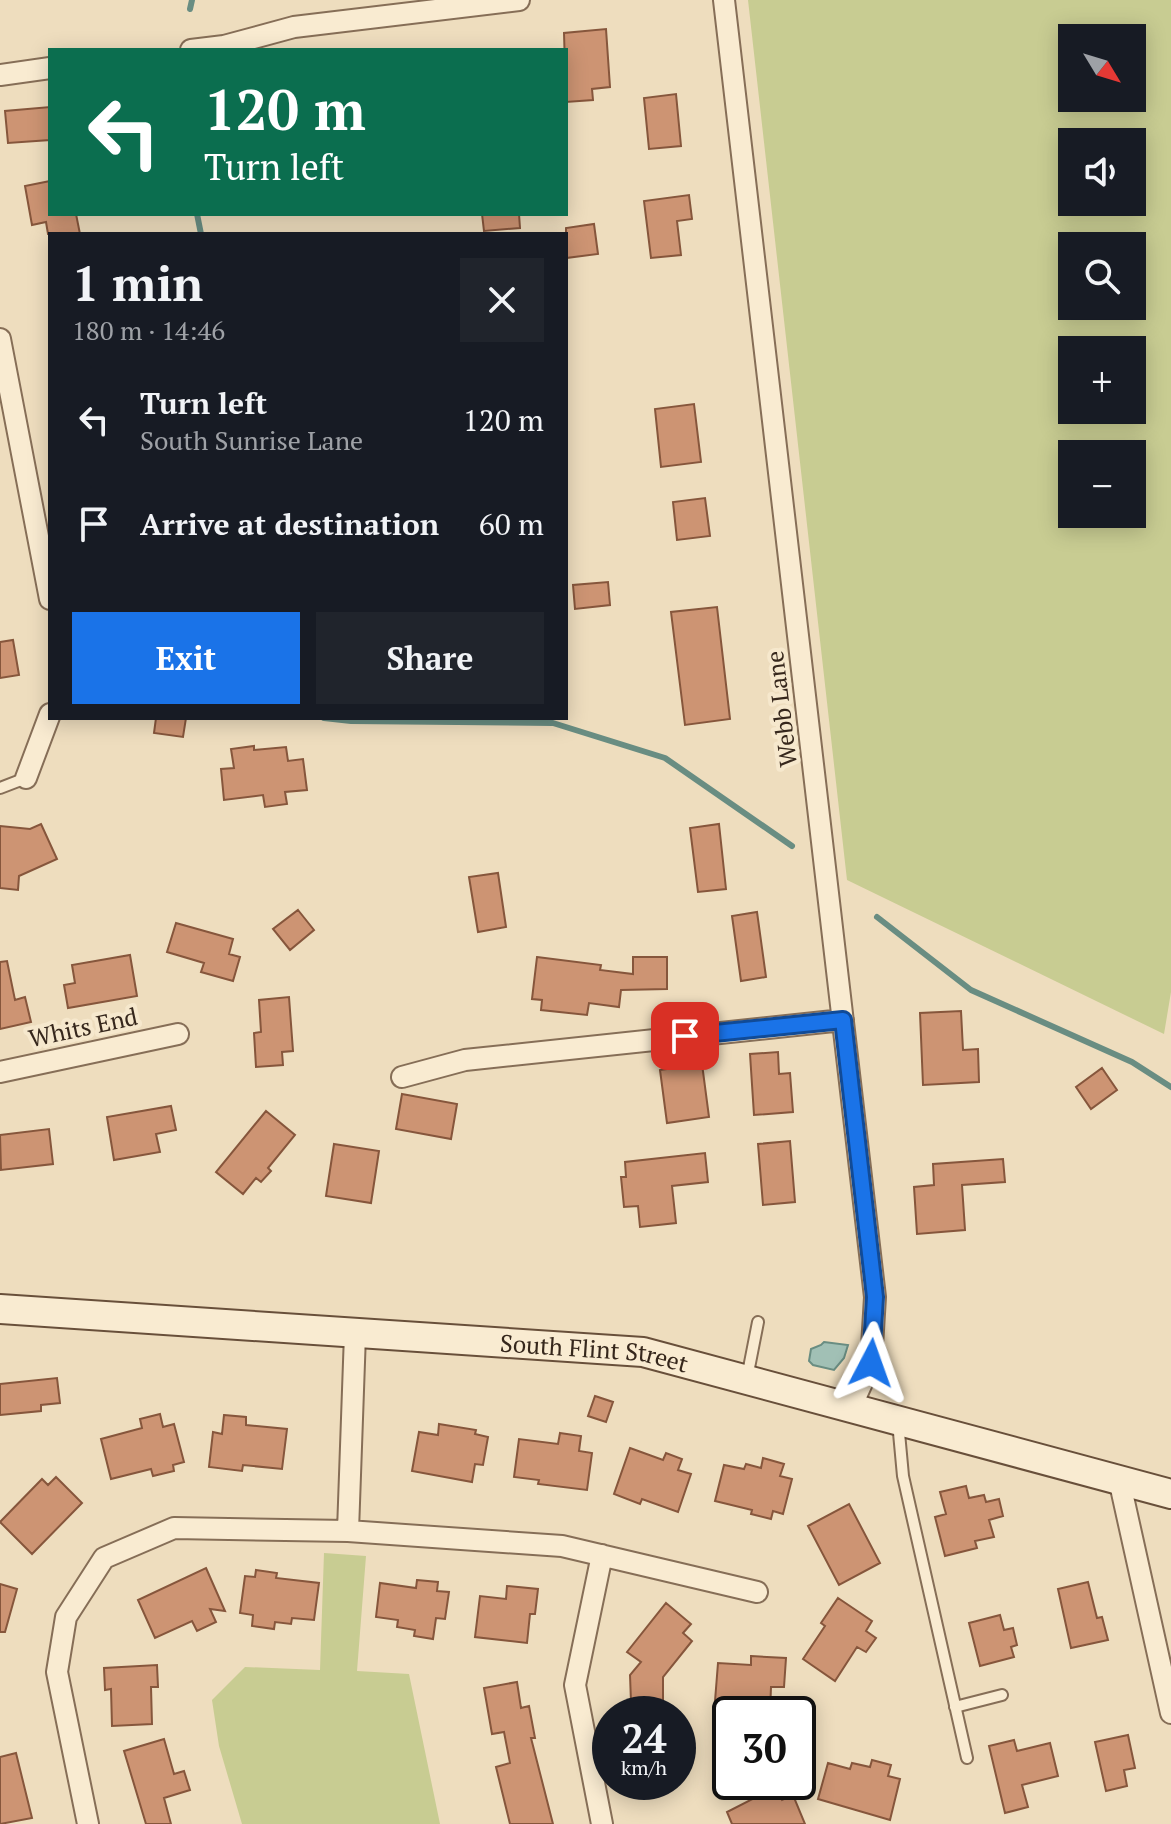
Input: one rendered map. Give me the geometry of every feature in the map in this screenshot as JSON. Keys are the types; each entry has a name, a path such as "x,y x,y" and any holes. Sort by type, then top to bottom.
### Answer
{"main road":[{"name":"South Flint Street","path":"0,1309 643,1352 1171,1494"}],"street":[{"path":"208,48 294,27 519,0"},
{"name":"Webb Lane","path":"724,0 875,1297 871,1363 851,1407"},
{"path":"0,75 48,68"},
{"path":"0,339 48,589"},
{"path":"26,778 48,719"},
{"path":"402,1077 465,1060 843,1020"},
{"name":"Whits End","path":"0,1072 178,1034"},
{"path":"348,1531 355,1334"},
{"path":"1119,1479 1171,1713"},
{"path":"88,1824 57,1672 66,1617 104,1558 174,1528 348,1531 562,1546 757,1592"},
{"path":"602,1555 575,1685 602,1824"}],"lane":[{"path":"0,788 26,778"},
{"path":"747,1380 758,1322"},
{"path":"898,1420 903,1476 967,1758"},
{"path":"955,1707 1002,1695"}],"green space":[{"path":"748,0 1171,0 1171,992 1164,1034 847,880"},
{"path":"324,1553 366,1556 357,1671 409,1674 440,1824 242,1824 219,1746 212,1700 245,1667 320,1670"}],"water":[{"path":"824,1342 848,1345 844,1358 834,1370 813,1365 809,1361 811,1349"}],"building":[{"path":"606,29 610,87 592,89 593,100 568,102 568,48 564,48 564,33"},
{"path":"676,94 681,146 649,149 644,98"},
{"path":"48,107 48,140 8,143 5,111"},
{"path":"48,181 48,216 76,216 80,232 48,234 46,222 32,225 25,186"},
{"path":"689,195 692,219 677,221 681,255 651,258 644,201"},
{"path":"482,216 519,216 520,228 484,231"},
{"path":"594,224 598,254 568,258 566,228"},
{"path":"694,404 701,462 661,467 655,409"},
{"path":"705,498 710,536 677,540 673,502"},
{"path":"608,582 610,605 575,609 573,585"},
{"path":"717,607 730,719 685,725 671,612"},
{"path":"13,640 19,675 0,678 0,642"},
{"path":"156,720 186,720 183,737 154,733"},
{"path":"254,746 254,750 286,747 288,761 303,759 307,790 285,792 287,804 265,807 263,795 224,800 221,769 234,768 231,749"},
{"path":"41,824 57,859 19,876 18,890 0,888 0,826 30,829"},
{"path":"719,824 726,889 698,892 690,828"},
{"path":"498,873 506,927 478,932 469,877"},
{"path":"298,910 314,930 290,950 273,929"},
{"path":"757,912 766,977 741,981 732,916"},
{"path":"176,923 233,939 229,954 240,957 233,981 201,972 204,963 167,952"},
{"path":"130,955 137,996 68,1008 64,985 75,983 72,965"},
{"path":"537,957 601,965 600,970 633,974 633,957 667,957 667,989 621,990 619,1007 589,1003 587,1015 541,1010 542,1000 532,999"},
{"path":"7,961 15,1000 25,997 31,1022 0,1029 0,962"},
{"path":"289,997 293,1051 282,1052 283,1065 256,1067 254,1033 261,1032 259,1000"},
{"path":"961,1011 963,1050 978,1049 979,1082 923,1085 920,1013"},
{"path":"778,1052 779,1074 790,1073 793,1112 754,1115 750,1054"},
{"path":"702,1064 709,1117 667,1123 660,1070"},
{"path":"1102,1068 1117,1090 1091,1109 1076,1087"},
{"path":"402,1094 457,1104 451,1139 396,1129"},
{"path":"171,1106 176,1130 156,1134 160,1152 114,1160 107,1117"},
{"path":"266,1111 295,1135 268,1168 271,1171 261,1182 256,1178 243,1194 216,1172"},
{"path":"49,1129 53,1164 1,1170 0,1135"},
{"path":"790,1141 795,1202 763,1205 758,1144"},
{"path":"334,1144 379,1151 371,1203 326,1196"},
{"path":"705,1153 708,1182 672,1186 676,1223 640,1227 638,1206 624,1207 621,1177 626,1177 625,1162"},
{"path":"1003,1159 1005,1182 962,1185 965,1230 917,1234 914,1187 934,1185 933,1164"},
{"path":"57,1378 60,1403 41,1405 41,1411 0,1415 0,1384"},
{"path":"595,1396 613,1402 606,1422 588,1416"},
{"path":"160,1414 163,1427 174,1424 184,1462 173,1465 174,1471 153,1476 151,1469 111,1479 101,1439 142,1428 140,1419"},
{"path":"224,1415 246,1417 246,1425 287,1429 282,1469 243,1465 242,1471 209,1467 213,1432 222,1434"},
{"path":"439,1424 476,1430 475,1434 488,1437 483,1465 475,1464 472,1482 412,1471 419,1432 438,1435"},
{"path":"560,1433 581,1436 579,1451 592,1453 587,1490 538,1484 539,1480 514,1477 519,1439 558,1444"},
{"path":"630,1448 663,1460 666,1453 682,1459 678,1470 691,1474 678,1512 642,1499 640,1504 614,1494"},
{"path":"763,1458 784,1464 780,1476 792,1479 783,1514 773,1511 771,1519 751,1514 752,1510 715,1501 724,1465 744,1469 746,1464 761,1468"},
{"path":"56,1477 82,1503 32,1554 0,1522 42,1479 48,1485"},
{"path":"966,1486 969,1498 984,1495 986,1502 999,1499 1003,1516 989,1520 994,1537 975,1541 977,1548 945,1556 935,1517 946,1514 940,1492"},
{"path":"849,1504 880,1563 839,1585 808,1526"},
{"path":"206,1568 225,1611 210,1609 216,1622 197,1631 192,1621 155,1638 138,1600"},
{"path":"256,1570 277,1573 276,1578 319,1583 314,1620 292,1618 291,1624 275,1622 274,1629 252,1626 253,1615 240,1613 245,1576 255,1577"},
{"path":"417,1580 438,1582 437,1591 449,1592 445,1619 436,1618 433,1639 414,1636 415,1630 397,1627 398,1620 376,1617 380,1583 416,1588"},
{"path":"1088,1582 1097,1618 1102,1617 1108,1640 1071,1648 1058,1589"},
{"path":"0,1584 17,1589 5,1632 0,1632"},
{"path":"507,1586 538,1589 535,1614 530,1614 527,1643 475,1637 480,1596 506,1599"},
{"path":"838,1598 872,1621 866,1631 876,1638 866,1652 857,1647 835,1681 803,1659 825,1626 821,1623"},
{"path":"666,1603 691,1624 683,1633 692,1641 663,1677 663,1696 631,1696 630,1675 641,1662 627,1652"},
{"path":"1000,1615 1004,1630 1013,1628 1017,1645 1011,1647 1014,1657 980,1666 969,1623"},
{"path":"751,1656 786,1658 784,1687 771,1687 771,1696 715,1696 718,1663 751,1665"},
{"path":"157,1665 158,1687 151,1687 152,1724 112,1726 111,1689 105,1690 104,1668"},
{"path":"517,1682 521,1708 529,1706 535,1738 531,1738 553,1824 510,1824 496,1767 510,1763 504,1732 492,1734 484,1688"},
{"path":"1128,1735 1135,1768 1124,1770 1127,1786 1106,1791 1095,1742"},
{"path":"164,1739 174,1774 184,1771 190,1790 164,1798 171,1824 146,1824 124,1751"},
{"path":"1014,1740 1017,1751 1050,1743 1058,1776 1022,1785 1028,1807 1005,1813 989,1746"},
{"path":"16,1753 32,1818 0,1824 0,1757"},
{"path":"872,1760 891,1765 888,1776 900,1779 890,1820 818,1799 828,1763 850,1769 852,1763 870,1767"},
{"path":"751,1800 795,1800 805,1824 732,1824 727,1812"}],"waterway":[{"path":"190,9 192,0"},
{"path":"197,216 201,232"},
{"path":"342,720 553,723 665,758 792,846"},
{"path":"877,917 971,990 1132,1062 1171,1087"}],"route":[{"path":"685,1036 843,1020 875,1297 871,1363"}]}
